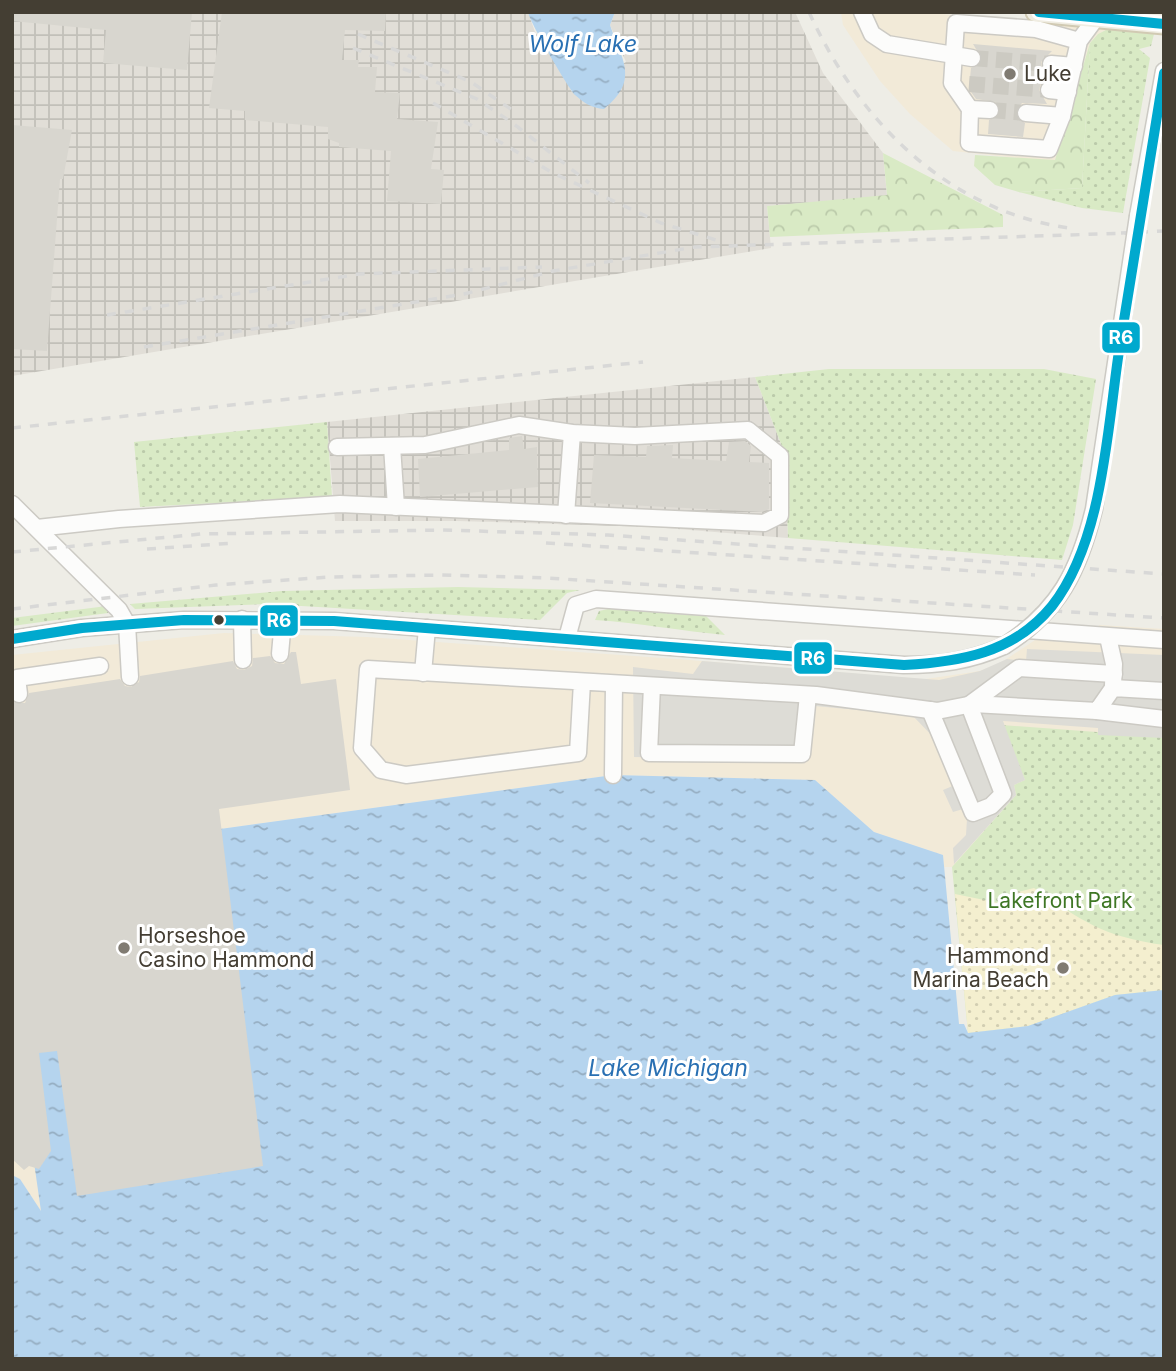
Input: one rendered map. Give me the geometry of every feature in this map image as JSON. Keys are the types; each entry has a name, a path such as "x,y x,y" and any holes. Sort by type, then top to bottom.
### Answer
{"main road":[{"path":"1036,12 1164,24"}],"street":[{"path":"862,12 872,34 887,44 972,58"},
{"path":"1079,41 1036,29 956,23 952,83 970,109 970,143 1049,149 1062,116 1079,41 1096,18"},
{"path":"1051,64 1074,66"},
{"path":"12,639 127,624 242,619 427,628 904,665 944,665 972,659 1004,646 1040,619 1064,590 1084,549 1094,509 1138,216 1164,71"},
{"path":"952,83 969,84"},
{"path":"1049,90 1068,92"},
{"path":"970,109 990,110"},
{"path":"1026,113 1062,116"},
{"path":"37,528 119,519 340,504 764,523 780,515 780,456 747,430 635,436 572,433 519,425 425,445 337,447"},
{"path":"566,515 572,433"},
{"path":"392,446 396,507"},
{"path":"12,504 108,597 127,624 130,677"},
{"path":"567,638 572,610 576,604 589,599 1158,640 1164,654"},
{"path":"242,619 243,660"},
{"path":"280,654 283,620"},
{"path":"423,673 427,628"},
{"path":"1097,711 1113,681 1108,637"},
{"path":"19,694 17,678 100,666"},
{"path":"969,705 1019,668 1164,691"},
{"path":"582,682 578,752 421,775 387,772 373,764 362,748 369,669 808,695 930,710 969,705 1097,711 1164,719"},
{"path":"613,775 614,684"},
{"path":"652,686 649,753 802,754 808,695"},
{"path":"930,710 973,813 991,806 1003,794 969,705"}],"shaded area":[{"path":"12,12 528,12 535,32 554,58 572,92 626,62 610,25 615,12 795,12 823,73 883,153 887,196 767,206 771,248 12,376"},
{"path":"841,12 921,12 1108,29 1098,34 1090,43 1055,160 1047,161 953,151 910,114 880,81 843,25"},
{"path":"755,377 785,454 788,538 653,527 457,521 335,521 327,422"},
{"path":"1099,625 1164,629 1164,737 1016,795 952,867 944,867 943,855 874,832 815,780 613,775 220,829 12,865 12,655 224,633 367,637 690,660 919,680 980,671 999,664 1038,638 1097,642"},
{"path":"1027,649 1164,655 1164,738 1098,735 1098,728 1003,721 1025,780 1014,785 1016,795 954,864 953,848 966,835 967,819 963,809 953,812 943,790 955,785 940,744 912,715 815,706 808,761 634,757 633,667 693,674 702,661 939,680 980,671 1007,659 1026,661"},
{"path":"12,1009 42,1213 20,1179 12,1175"}],"green space":[{"path":"1108,29 1154,34 1151,46 1139,49 1150,58 1123,213 1082,208 1019,192 1082,188 1090,43 1098,34"},
{"path":"1090,43 1082,188 1019,192 995,185 974,166 975,155 1055,160"},
{"path":"883,153 1003,215 1003,227 770,237 767,206 887,195"},
{"path":"829,369 1044,369 1096,379 1073,525 1062,560 788,538 785,454 755,377"},
{"path":"327,422 332,497 140,507 134,442"},
{"path":"458,587 580,590 567,593 540,620 267,604 135,609 130,604 282,591"},
{"path":"107,606 108,613 12,626 12,618"},
{"path":"608,609 706,616 725,635 595,620 599,611"},
{"name":"Lakefront Park","path":"1002,725 1164,737 1164,990 1115,995 1028,1026 968,1033 952,867 1016,795 1014,785 1025,780"}],"sand":[{"name":"Hammond Marina Beach","path":"1034,888 1094,926 1143,942 1164,945 1164,990 1115,995 1028,1026 968,1033 955,894 999,903 1018,892"}],"water":[{"name":"Wolf Lake","path":"528,12 615,12 610,25 623,59 625,79 622,89 604,109 588,105 575,95"},
{"name":"Lake Michigan","path":"613,775 815,780 874,832 943,855 959,1024 964,1024 968,1033 1028,1026 1115,995 1164,990 1164,1359 12,1359 12,1175 20,1179 41,1211 12,1009 220,829"}],"building":[{"path":"12,12 192,12 187,70 103,63 106,30 12,21"},
{"path":"222,12 386,12 385,31 345,30 342,60 359,60 358,67 377,67 375,92 400,93 397,119 438,122 431,169 444,170 441,204 387,201 391,151 339,147 339,143 328,139 328,127 245,120 245,111 209,108"},
{"name":"Luke","path":"973,44 1052,51 1041,62 1042,69 1050,74 1050,80 1041,83 1039,90 1047,104 1022,103 1016,111 1017,118 1025,123 1023,137 988,134 989,120 998,116 1000,110 996,102 976,99 969,89 971,68 980,65 982,59"},
{"path":"12,125 72,130 63,179 60,179 47,351 12,349"},
{"path":"522,436 524,449 537,447 538,487 420,497 418,459 509,450 509,438"},
{"path":"745,441 751,446 749,462 769,463 769,509 762,512 590,503 594,455 646,457 647,446 673,445 672,458 726,461 729,442"},
{"name":"Horseshoe Casino Hammond","path":"291,652 296,652 301,684 336,679 350,790 219,809 263,1166 77,1196 57,1051 39,1053 51,1151 39,1169 29,1166 24,1170 12,1159 12,702 25,703 29,693 120,679 125,686 131,687 139,682 140,676 233,661 237,669 244,670 252,666 253,658 270,656 275,663 284,664"}],"tunnel":[{"path":"972,58 1051,64"},
{"path":"969,84 1049,90"},
{"path":"990,110 1026,113"}],"railway":[{"path":"809,12 829,52 853,89 881,123 912,154 946,181 984,202 1025,218 1069,228"},
{"path":"358,34 471,82 515,112"},
{"path":"353,48 477,99 514,124 589,183"},
{"path":"433,103 553,173 661,223 716,240"},
{"path":"1121,233 1164,231"},
{"path":"144,347 464,294 553,271 695,247 1130,233"},
{"path":"107,315 359,274 542,267"},
{"path":"12,428 643,362"},
{"path":"12,552 201,534 442,530 608,535 1164,574"},
{"path":"147,549 234,543"},
{"path":"546,543 1035,575"},
{"path":"12,609 216,585 329,577 441,575 547,578 1164,618"}],"transit line":[{"name":"R6","path":"1039,12 1164,24"},
{"name":"R6","path":"12,639 82,628 184,620 334,621 904,665 965,657 1003,645 1021,635 1052,606 1069,580 1092,518 1106,450 1119,351 1164,73"}],"place":[{"name":"Luke","path":"1010,74"},
{"name":"Horseshoe Casino Hammond","path":"124,948"},
{"name":"Hammond Marina Beach","path":"1063,968"}]}
